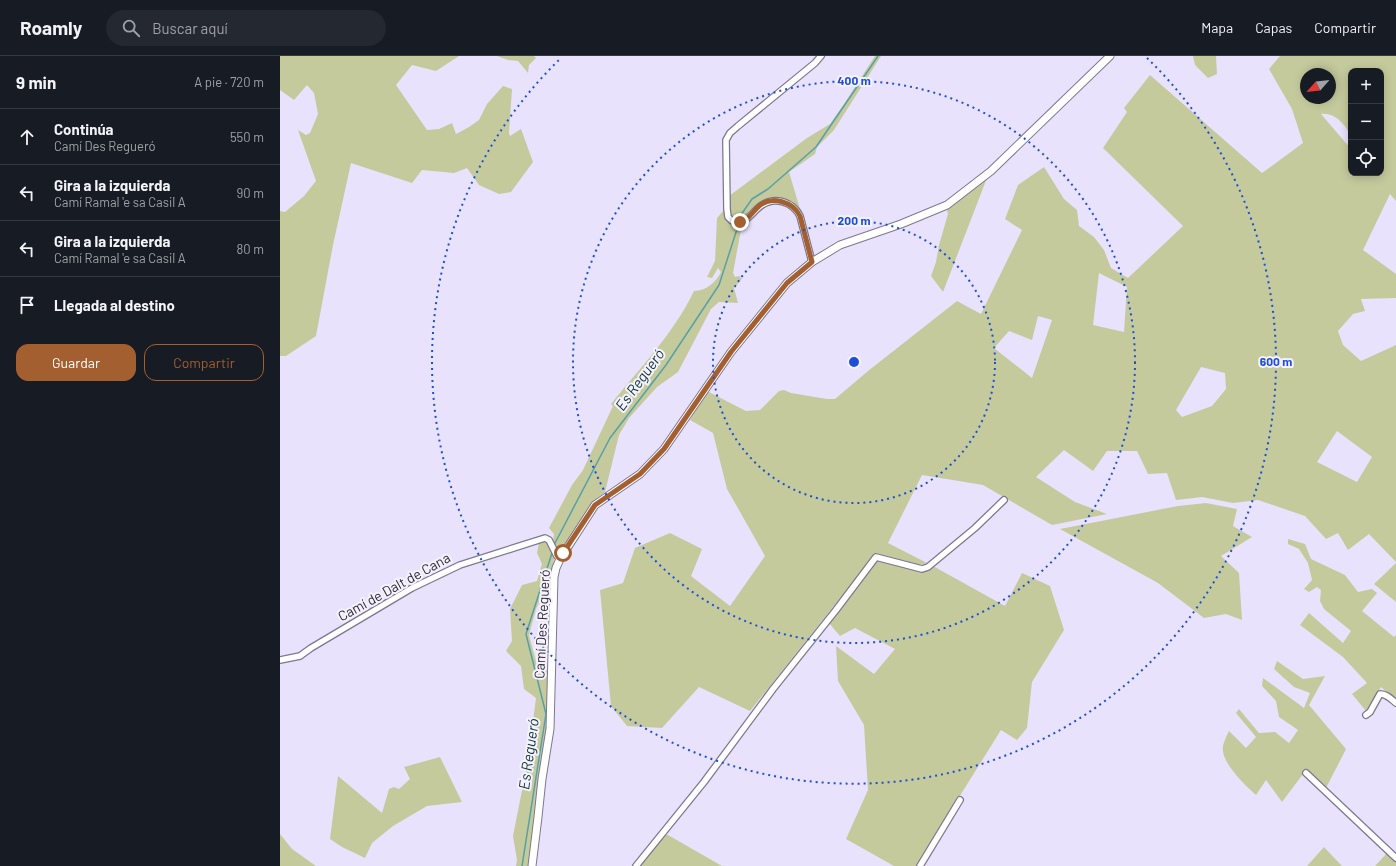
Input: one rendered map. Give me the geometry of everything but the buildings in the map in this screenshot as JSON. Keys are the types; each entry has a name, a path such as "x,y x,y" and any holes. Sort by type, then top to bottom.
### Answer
{"street":[{"path":"812,262 800,216 790,204 772,201 765,203 759,206 749,218 740,222 733,221 728,217 726,140 730,133 815,63 821,56"},
{"name":"Camí Des Regueró","path":"532,866 542,780 550,729 554,577 560,558 595,505 640,474 664,449 731,352 787,283 812,262 840,244 901,224 947,205 991,171 1110,56"},
{"path":"636,866 704,782 773,689 876,557 922,569 928,567 975,528 1004,500"},
{"name":"Camí de Dalt de Cana","path":"280,660 300,656 406,591 465,563 545,538 549,540 557,556 560,558"},
{"path":"1366,715 1370,712 1380,694 1384,694 1396,703"},
{"path":"1306,772 1396,858"},
{"path":"920,866 960,800"}],"green space":[{"path":"280,56 459,56 436,71 412,65 396,85 427,130 439,129 452,123 456,134 479,120 487,104 503,86 512,89 509,133 510,136 521,129 533,162 511,192 499,194 479,185 467,168 454,173 422,170 412,183 351,163 333,245 316,336 286,356 280,356 280,211 285,212 304,196 316,181 298,130 306,135 310,133 318,114 314,93 307,85 294,100 280,90"},
{"path":"497,56 534,56 536,58 529,65 528,73 518,61 508,60"},
{"path":"875,56 881,56 834,130 817,147 815,154 789,172 800,209 780,200 769,200 764,201 757,206 743,219 734,219 729,211 729,196 807,138 830,124"},
{"path":"1193,56 1216,56 1217,74 1208,78 1195,65"},
{"path":"1280,56 1396,56 1396,201 1390,194 1363,250 1396,274 1396,298 1361,299 1365,311 1353,314 1338,331 1343,345 1361,361 1396,345 1396,562 1369,534 1348,550 1338,533 1326,539 1305,516 1258,500 1233,503 1202,497 1176,500 1167,473 1148,474 1137,451 1107,451 1093,471 1064,450 1036,477 1075,502 1107,514 1052,525 983,485 922,475 888,543 927,563 918,565 876,553 750,711 699,687 662,728 627,726 611,706 600,590 623,583 635,548 670,533 702,549 691,576 730,606 765,556 727,489 713,433 690,420 707,391 746,411 760,410 779,391 784,390 791,393 835,399 957,301 981,314 1022,230 1005,219 1018,185 1044,167 1064,199 1077,210 1079,226 1094,237 1104,250 1111,268 1128,278 1183,226 1103,148 1127,112 1124,108 1150,75 1262,173 1303,143 1292,109 1269,69","holes":["1099,273 1127,287 1124,332 1093,325","1038,316 1052,320 1032,378 994,348 1009,331 1032,340","1201,367 1225,373 1226,389 1212,406 1182,417 1176,410","1337,431 1372,457 1357,482 1317,462"]},
{"path":"987,178 943,292 931,276 948,214 947,210"},
{"path":"724,210 727,219 742,224 733,273 735,277 739,276 742,279 734,288 738,303 719,302 711,309 678,372 657,387 629,418 619,435 605,492 596,499 559,554 553,540 554,534 549,528 572,485 583,470 613,406 611,404 667,336 694,291 706,288 721,272 718,268 712,278 707,277 715,261 717,218"},
{"path":"1206,503 1237,509 1233,526 1252,537 1221,556 1239,573 1242,620 1226,614 1204,618 1158,583 1060,529 1178,506"},
{"path":"1288,539 1305,544 1311,559 1345,575 1358,592 1372,589 1377,593 1362,611 1394,637 1396,635 1396,700 1381,687 1366,711 1352,694 1367,683 1343,657 1300,625 1309,613 1343,643 1351,631 1324,609 1320,601 1321,590 1317,587 1309,592 1304,589 1312,580 1308,563 1299,549 1288,544"},
{"path":"545,541 548,543 554,559 552,573 536,609 529,635 537,665 549,672 549,719 545,748 539,774 532,844 528,866 516,866 517,860 513,836 528,760 536,698 524,689 521,666 506,651 512,641 510,609 522,585 537,581 542,564 537,553 539,542"},
{"path":"880,559 923,572 933,566 1005,606 1022,573 1050,586 1064,630 1032,682 1027,728 1017,740 1001,730 916,866 894,866 846,839 868,790 864,725 838,681 836,646 874,674 895,649 855,628 840,636 829,623 873,562"},
{"path":"1396,563 1396,602 1374,584"},
{"path":"1277,661 1303,679 1325,676 1309,705 1346,749 1325,790 1306,770 1282,802 1266,780 1256,795 1234,773 1225,759 1223,752 1223,744 1229,731 1246,748 1256,737 1236,713 1239,709 1259,733 1275,732 1289,743 1298,730 1279,717 1276,701 1262,686 1263,678 1304,708 1310,693 1294,687 1274,669"},
{"path":"440,757 462,802 427,806 393,826 372,843 365,858 342,847 330,839 338,776 382,813 389,789 394,787 399,789 410,779 404,767"},
{"path":"280,834 292,849 316,866 280,866"},
{"path":"665,835 668,835 722,866 639,866"},
{"path":"1324,847 1342,866 1307,866"},
{"path":"1387,853 1396,862 1396,866 1375,866"}],"waterway":[{"name":"Es Regueró","path":"738,219 752,199 768,189 816,147 878,56"},
{"name":"Es Regueró","path":"554,545 610,438 666,365 719,285 738,226"},
{"name":"Es Regueró","path":"522,866 546,714 526,634 552,553"}],"route":[{"path":"563,553 595,505 640,474 664,449 731,352 787,283 812,262 800,216 790,204 772,201 765,203 759,206 749,218 740,222"}]}
